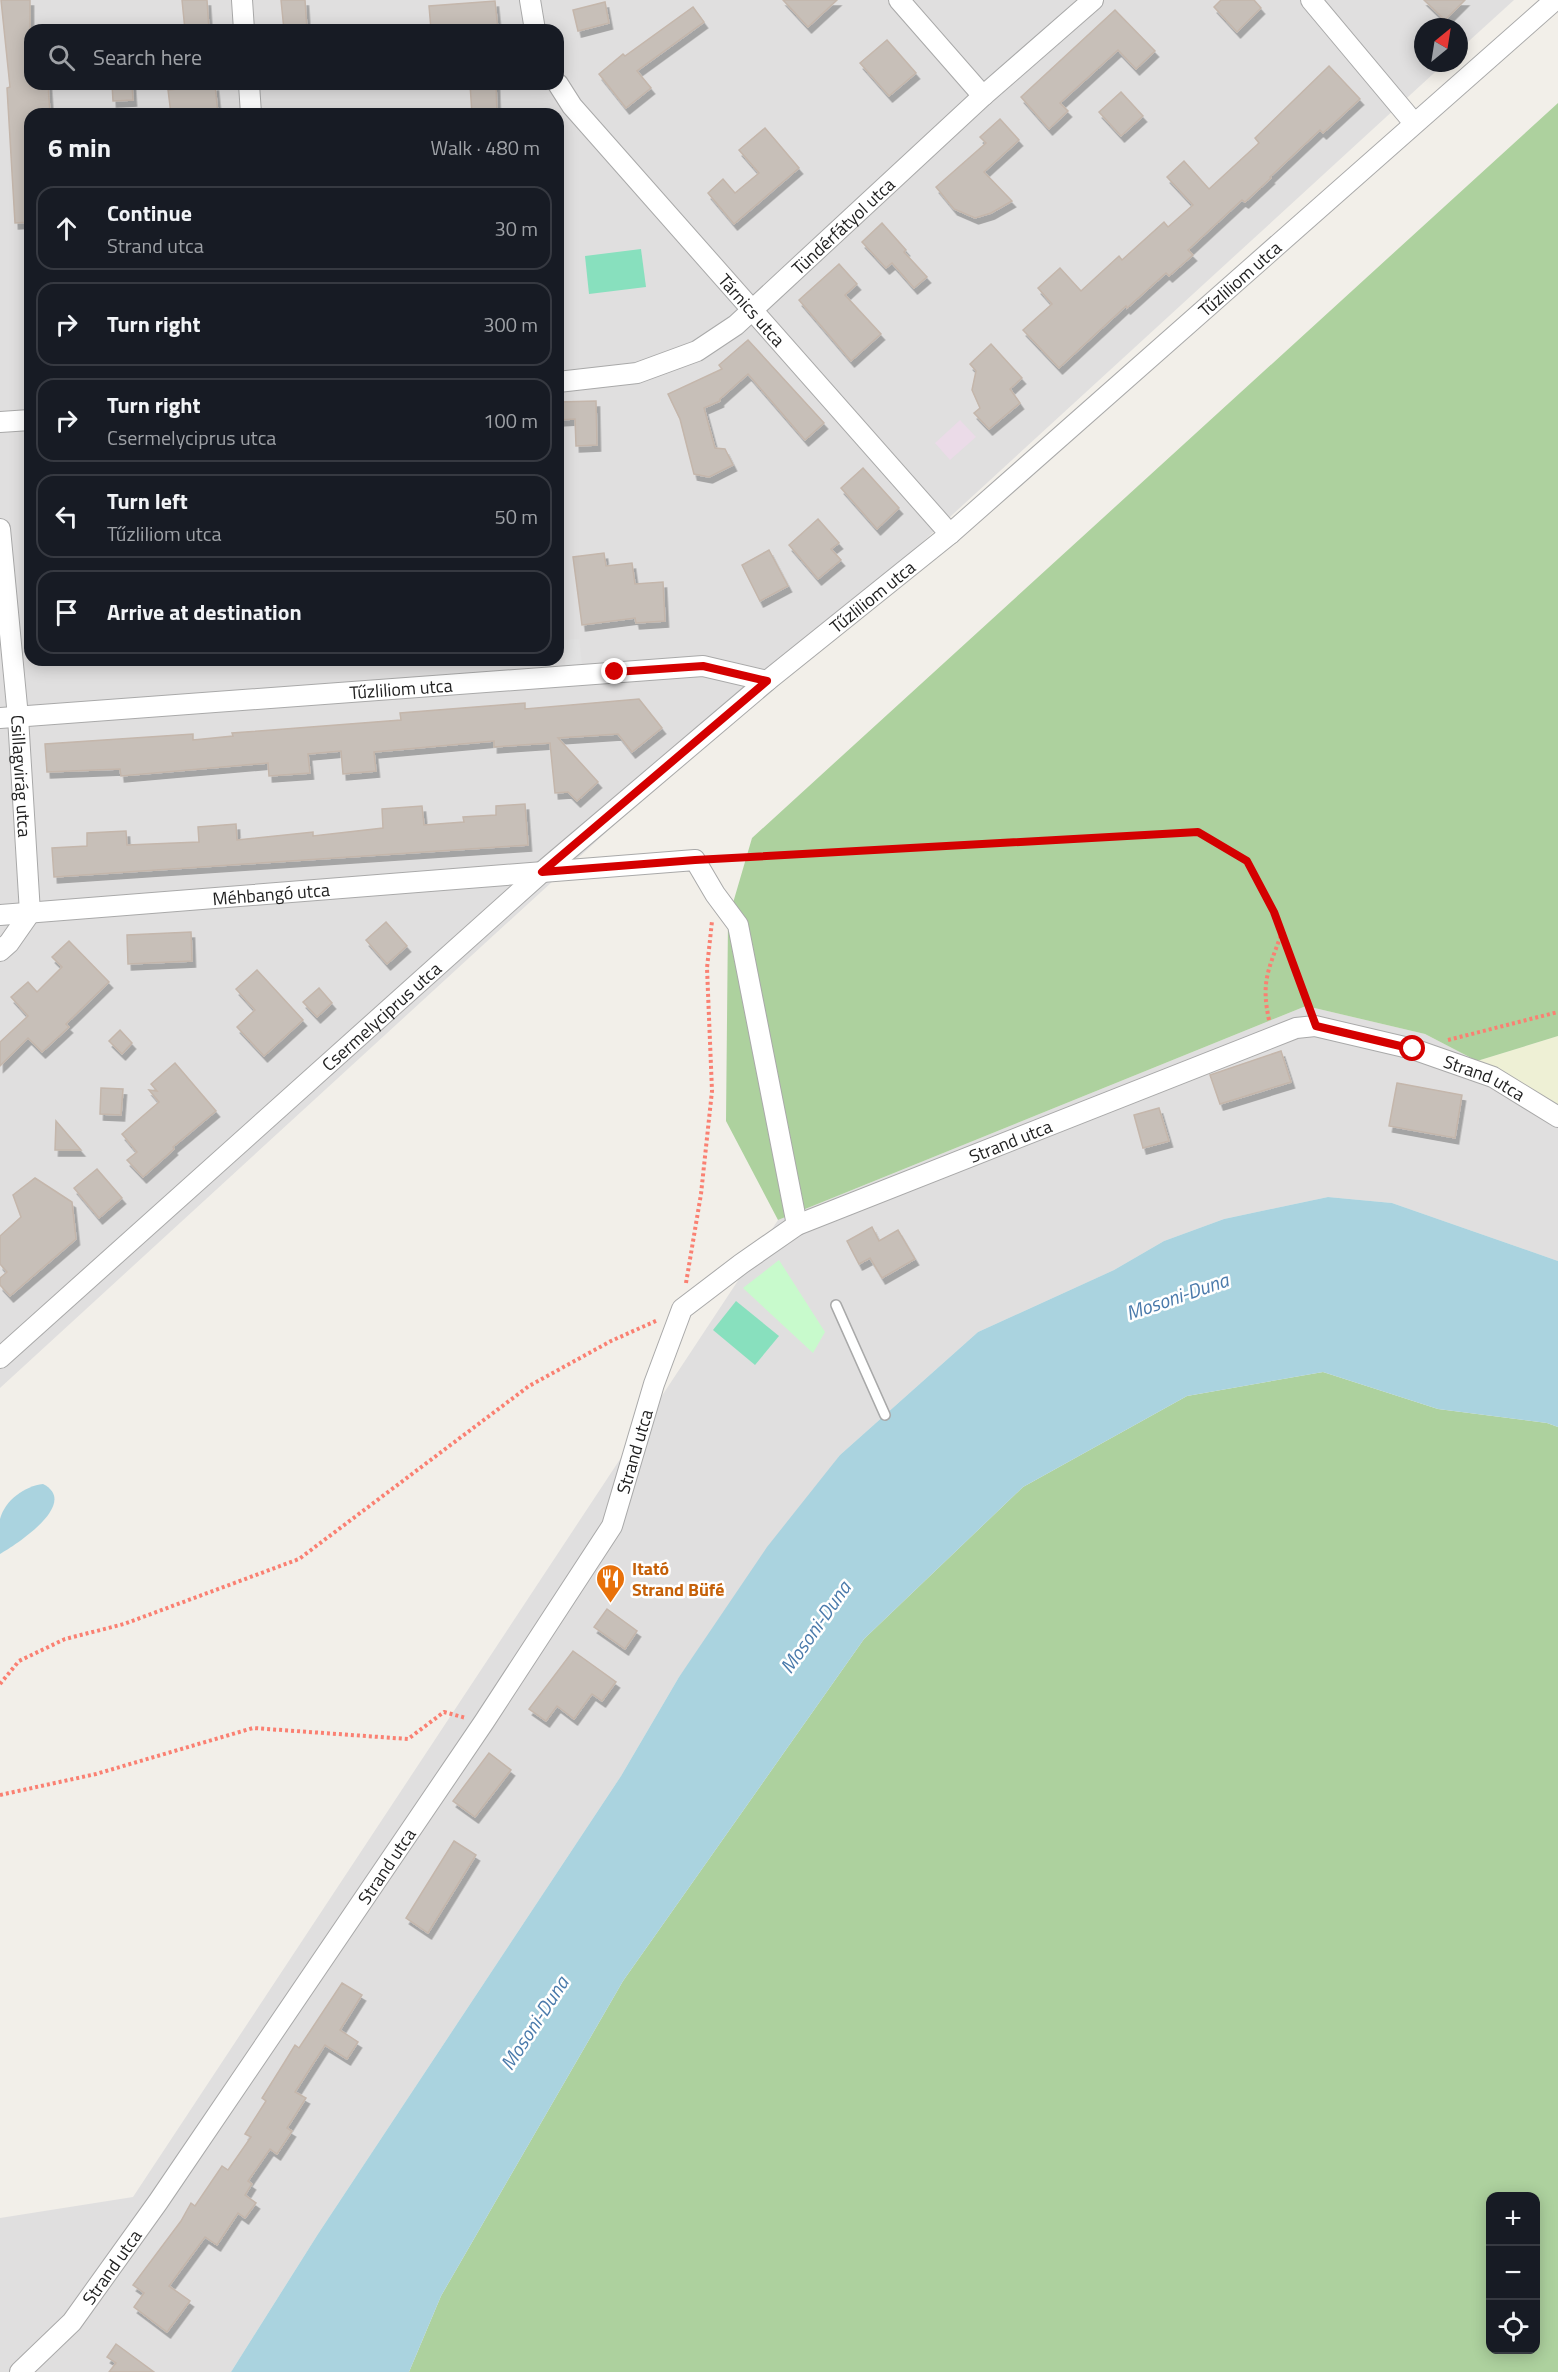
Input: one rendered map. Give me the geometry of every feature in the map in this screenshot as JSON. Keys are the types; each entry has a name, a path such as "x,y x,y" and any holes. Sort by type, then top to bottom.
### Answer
{"street":[{"path":"242,0 244,24"},
{"path":"530,0 534,24"},
{"path":"899,0 983,96"},
{"name":"Tündérfátyol utca","path":"564,381 637,373 697,351 736,325 983,96 1093,0"},
{"path":"1311,0 1414,123"},
{"name":"Tűzliliom utca","path":"9,718 533,669 703,666 767,681 950,534 1555,0"},
{"path":"249,90 251,108"},
{"name":"Tárnics utca","path":"562,90 572,106 950,534"},
{"path":"0,422 24,420"},
{"name":"Csillagvirág utca","path":"0,529 9,718 30,913"},
{"name":"Csermelyciprus utca","path":"0,1358 542,872 767,681"},
{"path":"695,860 715,894 738,926 797,1225"},
{"name":"Méhbangó utca","path":"0,915 695,860"},
{"path":"0,951 9,943 30,913"},
{"name":"Strand utca","path":"20,2372 72,2322 158,2202 483,1722 612,1526 654,1384 682,1309 797,1225 1273,1035 1296,1028 1316,1026 1413,1049 1493,1077 1558,1117"}],"lane":[{"path":"836,1305 885,1415"}],"path":[{"path":"695,860 1198,832 1247,861 1274,912 1316,1026"},
{"path":"0,1684 19,1661 65,1639 124,1624 299,1559 529,1386 611,1341 682,1309 701,1194 712,1091 707,968 715,894"},
{"path":"1273,1035 1264,998 1265,986 1268,969 1282,935"},
{"path":"1446,1040 1558,1012"},
{"path":"0,1795 96,1774 253,1728 408,1739 444,1712 483,1722"}],"shaded area":[{"path":"0,0 1514,0 1468,42 1468,18 1414,18 1414,72 1435,72 0,1388"},
{"path":"960,420 976,437 950,460 935,443"},
{"path":"579,639 583,674 567,675 564,640"},
{"path":"1306,1006 1425,1034 1477,1061 1558,1109 1558,1261 1392,1203 1328,1197 1224,1219 1164,1241 1114,1270 978,1332 840,1455 679,1677 621,1776 318,2234 231,2372 0,2372 0,2218 133,2197 778,1220"}],"green space":[{"path":"1558,103 1558,1036 1477,1061 1425,1034 1306,1006 778,1220 726,1121 728,920 752,838"},
{"path":"641,249 646,287 589,294 585,256"},
{"path":"1558,1036 1558,1109 1477,1061"},
{"path":"779,1260 825,1332 813,1353 743,1288"},
{"path":"736,1301 779,1336 755,1365 713,1330"},
{"path":"1323,1372 1438,1409 1547,1423 1558,1427 1558,2372 409,2372 441,2296 623,1981 864,1639 1023,1487 1187,1396"}],"water":[{"name":"Mosoni-Duna","path":"1328,1197 1392,1203 1558,1261 1558,1427 1547,1423 1438,1409 1323,1372 1187,1396 1023,1487 864,1639 623,1981 441,2296 409,2372 231,2372 318,2234 621,1776 679,1677 767,1547 840,1455 978,1332 1114,1270 1164,1241 1224,1219"},
{"path":"43,1484 52,1492 54,1502 50,1512 31,1532 0,1554 0,1519 6,1506 23,1491"}],"building":[{"path":"1,0 30,0 30,24 24,24 24,90 48,90 50,108 24,108 24,222 15,223 7,88 10,87"},
{"path":"182,0 207,0 209,24 184,24"},
{"path":"281,0 305,0 307,24 283,24"},
{"path":"783,0 837,0 808,27"},
{"path":"1221,0 1254,0 1261,8 1237,32 1214,7"},
{"path":"1424,0 1465,0 1447,18 1443,18"},
{"path":"495,1 497,24 431,24 429,6"},
{"path":"605,2 609,23 578,31 573,10"},
{"path":"693,7 704,22 637,71 651,88 626,108 599,74 623,54 625,56"},
{"path":"1115,10 1155,51 1136,69 1118,50 1060,103 1068,111 1049,129 1021,97"},
{"path":"887,40 916,73 889,96 860,63"},
{"path":"1329,66 1360,99 1323,133 1320,130 1245,202 1242,200 1188,250 1193,255 1169,276 1166,273 1127,308 1126,306 1059,368 1023,330 1052,304 1038,288 1060,268 1081,291 1119,256 1122,260 1164,222 1168,227 1193,205 1167,177 1184,161 1209,189 1259,143 1255,138"},
{"path":"112,90 132,90 133,100 113,101"},
{"path":"168,90 216,90 217,108 170,108"},
{"path":"470,90 496,90 497,108 472,108"},
{"path":"1121,92 1143,116 1121,136 1099,112"},
{"path":"1000,119 1019,140 984,172 1012,201 991,213 975,218 954,209 936,187 986,143 980,137"},
{"path":"765,128 799,168 734,224 708,193 723,179 735,193 759,173 739,150"},
{"path":"882,223 927,277 914,288 892,263 886,268 862,242"},
{"path":"839,264 857,284 845,295 881,334 851,361 799,300"},
{"path":"748,340 824,423 805,440 748,374 720,401 704,408 715,448 725,449 733,465 709,477 694,474 680,419 668,394 722,369 719,365"},
{"path":"991,344 1022,378 1010,389 1020,403 989,429 974,413 980,408 972,390 976,371 970,364"},
{"path":"596,401 597,445 576,446 575,419 564,420 564,402"},
{"path":"863,468 899,508 877,529 841,488"},
{"path":"818,519 839,543 831,549 841,560 818,579 789,545"},
{"path":"769,550 788,586 760,601 742,565"},
{"path":"604,553 606,566 632,563 635,584 663,582 665,621 636,623 635,618 582,625 573,557"},
{"path":"639,699 662,728 632,752 618,734 558,738 598,782 577,801 568,792 555,793 550,743 494,747 494,741 374,752 376,771 343,774 341,751 308,754 310,773 269,776 268,763 121,776 120,769 47,772 45,744 193,734 193,740 233,736 232,733 401,720 400,713 525,703 525,709"},
{"path":"525,804 528,845 54,877 52,848 87,846 87,833 126,831 127,845 199,842 198,827 236,824 237,840 313,832 313,836 383,828 382,809 422,806 424,825 464,822 463,817 496,815 496,806"},
{"path":"386,922 407,946 387,964 366,940"},
{"path":"191,932 192,961 128,964 127,935"},
{"path":"69,941 109,982 66,1024 69,1027 42,1052 28,1038 0,1066 0,1042 28,1016 11,997 28,982 37,992 62,967 52,957"},
{"path":"257,970 303,1020 264,1056 237,1027 255,1010 236,989"},
{"path":"319,988 332,1003 317,1017 303,1002"},
{"path":"120,1030 132,1043 122,1054 109,1041"},
{"path":"1281,1051 1291,1082 1220,1104 1210,1075"},
{"path":"175,1063 216,1111 173,1147 174,1149 143,1177 127,1160 137,1152 122,1134 159,1102 149,1090 157,1091 151,1084"},
{"path":"1397,1083 1462,1095 1455,1138 1389,1126"},
{"path":"101,1088 123,1089 121,1115 100,1114"},
{"path":"1159,1108 1169,1141 1143,1148 1134,1115"},
{"path":"56,1121 81,1150 55,1150"},
{"path":"97,1169 122,1198 99,1218 74,1188"},
{"path":"35,1178 72,1202 76,1239 10,1296 0,1285 0,1278 7,1272 0,1264 0,1236 21,1217 13,1195"},
{"path":"872,1227 879,1241 898,1230 915,1259 882,1278 870,1258 859,1264 847,1241"},
{"path":"607,1609 637,1631 625,1649 594,1627"},
{"path":"573,1651 616,1682 602,1701 592,1694 574,1719 557,1706 546,1721 529,1709"},
{"path":"489,1753 511,1770 475,1817 453,1801"},
{"path":"454,1841 476,1855 428,1933 406,1918"},
{"path":"342,1983 362,1995 340,2030 358,2042 347,2059 325,2045 295,2092 306,2098 287,2128 292,2131 277,2154 270,2149 248,2181 252,2184 245,2195 256,2203 245,2218 238,2213 217,2245 205,2237 169,2286 190,2301 167,2332 134,2307 144,2293 133,2285 181,2221 191,2203 195,2206 222,2166 228,2170 251,2137 245,2134 266,2101 262,2098 295,2045 299,2048"},
{"path":"116,2344 154,2372 109,2372 116,2363 107,2357"}],"place":[{"name":"Itató Strand Büfé","path":"611,1604"}],"route":[{"path":"615,672 703,666 767,681 542,872 695,860 1198,832 1247,861 1274,912 1316,1026 1413,1049"}]}
